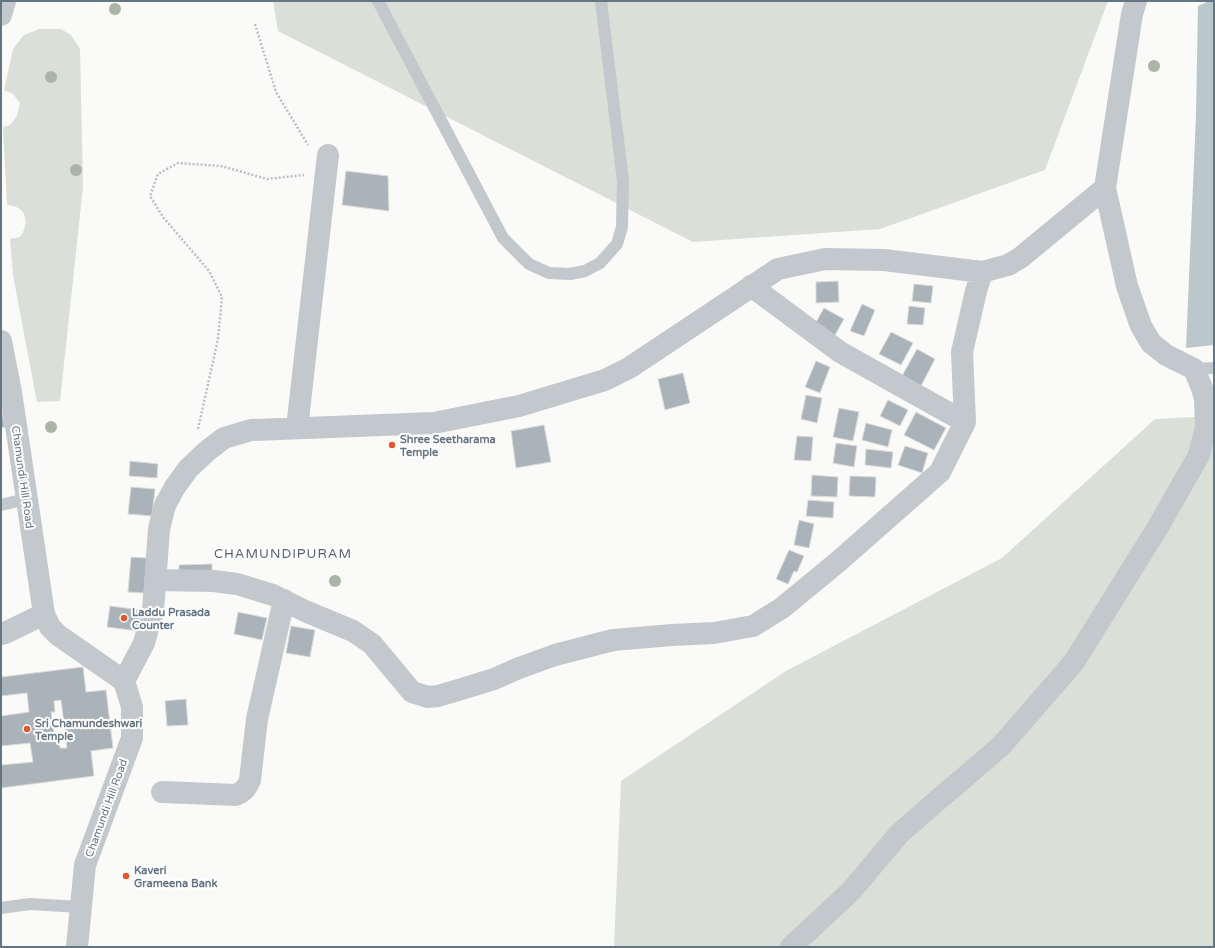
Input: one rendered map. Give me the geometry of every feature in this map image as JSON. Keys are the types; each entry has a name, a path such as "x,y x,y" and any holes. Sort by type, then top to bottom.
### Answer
{"street":[{"path":"1,15 5,1"},
{"path":"791,947 851,891 900,834 930,806 1001,746 1074,662 1158,527 1199,455 1206,427 1205,399 1202,388 1204,369 1166,355 1151,343 1141,326 1127,286 1105,188 1132,14 1136,1"},
{"path":"297,428 320,153"},
{"path":"124,681 144,643 153,611 159,529 166,505 175,487 188,469 224,438 252,430 434,423 519,406 605,380 629,368 778,269 825,259 884,260 982,272 1008,265 1020,258 1105,188"},
{"path":"156,580 214,581 237,584 273,594 305,611 353,631 372,644 412,692 428,697 438,696 465,688 494,679 519,668 555,656 612,640 714,633 753,626 782,608 940,472 965,422 962,352 976,291 982,272"},
{"path":"751,286 840,352 965,422"},
{"name":"Chamundi Hill Road","path":"1,341 11,392 44,614 50,627 58,635 124,681 132,707 132,738 85,865 77,947"},
{"path":"162,792 236,795 243,792 247,787 250,780 258,719 284,600"},
{"path":"1,634 44,614"}],"lane":[{"path":"378,1 503,238 529,264 549,273 570,274 585,271 600,263 617,244 622,227 623,181 601,1"},
{"path":"1,506 26,499"},
{"path":"1,908 30,904 81,907"}],"path":[{"path":"255,24 276,92 320,153"},
{"path":"207,452 198,432 218,339 222,297 209,271 163,217 150,196 158,174 178,163 221,166 267,179 310,174"}],"shaded area":[{"path":"273,1 1108,1 1045,170 880,229 693,242 278,31"},
{"path":"1209,1 1214,1 1214,345 1186,348 1196,115 1198,6"},
{"path":"39,29 61,29 71,35 80,49 83,187 60,401 37,402 13,275 10,239 20,237 26,221 23,212 19,208 7,205 3,127 10,125 17,116 20,103 13,94 4,90 13,49 24,35"},
{"path":"1214,416 1214,947 614,947 621,781 786,671 1002,558 1155,419"}],"building":[{"path":"346,171 388,176 389,211 342,205"},
{"path":"838,281 839,302 816,303 816,282"},
{"path":"914,284 933,286 931,303 912,301"},
{"path":"862,304 875,310 864,336 850,331"},
{"path":"909,306 925,308 923,325 907,324"},
{"path":"824,308 844,319 835,335 815,324"},
{"path":"891,332 913,343 901,365 879,354"},
{"path":"917,349 935,359 921,386 902,376"},
{"path":"816,361 830,367 820,393 805,387"},
{"path":"683,373 690,403 665,410 658,379"},
{"path":"806,395 822,398 817,423 801,419"},
{"path":"888,400 908,410 900,426 880,416"},
{"path":"1,405 5,427 1,428"},
{"path":"839,408 859,412 853,441 833,437"},
{"path":"916,412 946,428 934,450 904,435"},
{"path":"866,423 892,430 888,447 862,440"},
{"path":"544,425 551,462 516,468 511,431"},
{"path":"797,436 813,437 811,461 794,460"},
{"path":"836,443 857,446 854,467 833,463"},
{"path":"905,446 928,453 922,473 898,465"},
{"path":"866,449 893,452 891,468 865,465"},
{"path":"130,461 158,464 157,478 129,476"},
{"path":"812,475 838,477 837,497 811,496"},
{"path":"850,476 876,477 875,497 849,496"},
{"path":"131,487 155,489 152,516 128,514"},
{"path":"808,500 834,502 833,518 806,516"},
{"path":"799,520 814,524 809,548 794,545"},
{"path":"789,550 804,556 797,572 794,571 788,584 776,579"},
{"path":"131,557 147,558 144,593 128,592"},
{"path":"212,564 212,575 179,576 179,565"},
{"name":"Laddu Prasada Counter","path":"110,606 141,610 138,631 107,627"},
{"path":"238,612 267,618 262,640 234,634"},
{"path":"291,626 315,630 310,657 286,653"},
{"name":"Sri Chamundeshwari Temple","path":"83,667 86,692 106,690 113,748 91,751 94,776 1,788 1,765 33,762 30,743 1,746 1,716 29,712 27,693 1,696 1,677","holes":["61,700 67,748 60,748 59,740 55,740 51,712 55,712 54,701"]},
{"path":"186,699 188,725 167,726 165,701"}],"place":[{"name":"Shree Seetharama Temple","path":"392,445"},
{"name":"Laddu Prasada Counter","path":"124,618"},
{"name":"Sri Chamundeshwari Temple","path":"27,729"},
{"name":"Kaveri Grameena Bank","path":"126,876"}],"district":[{"name":"CHAMUNDIPURAM","path":"283,553"}]}
